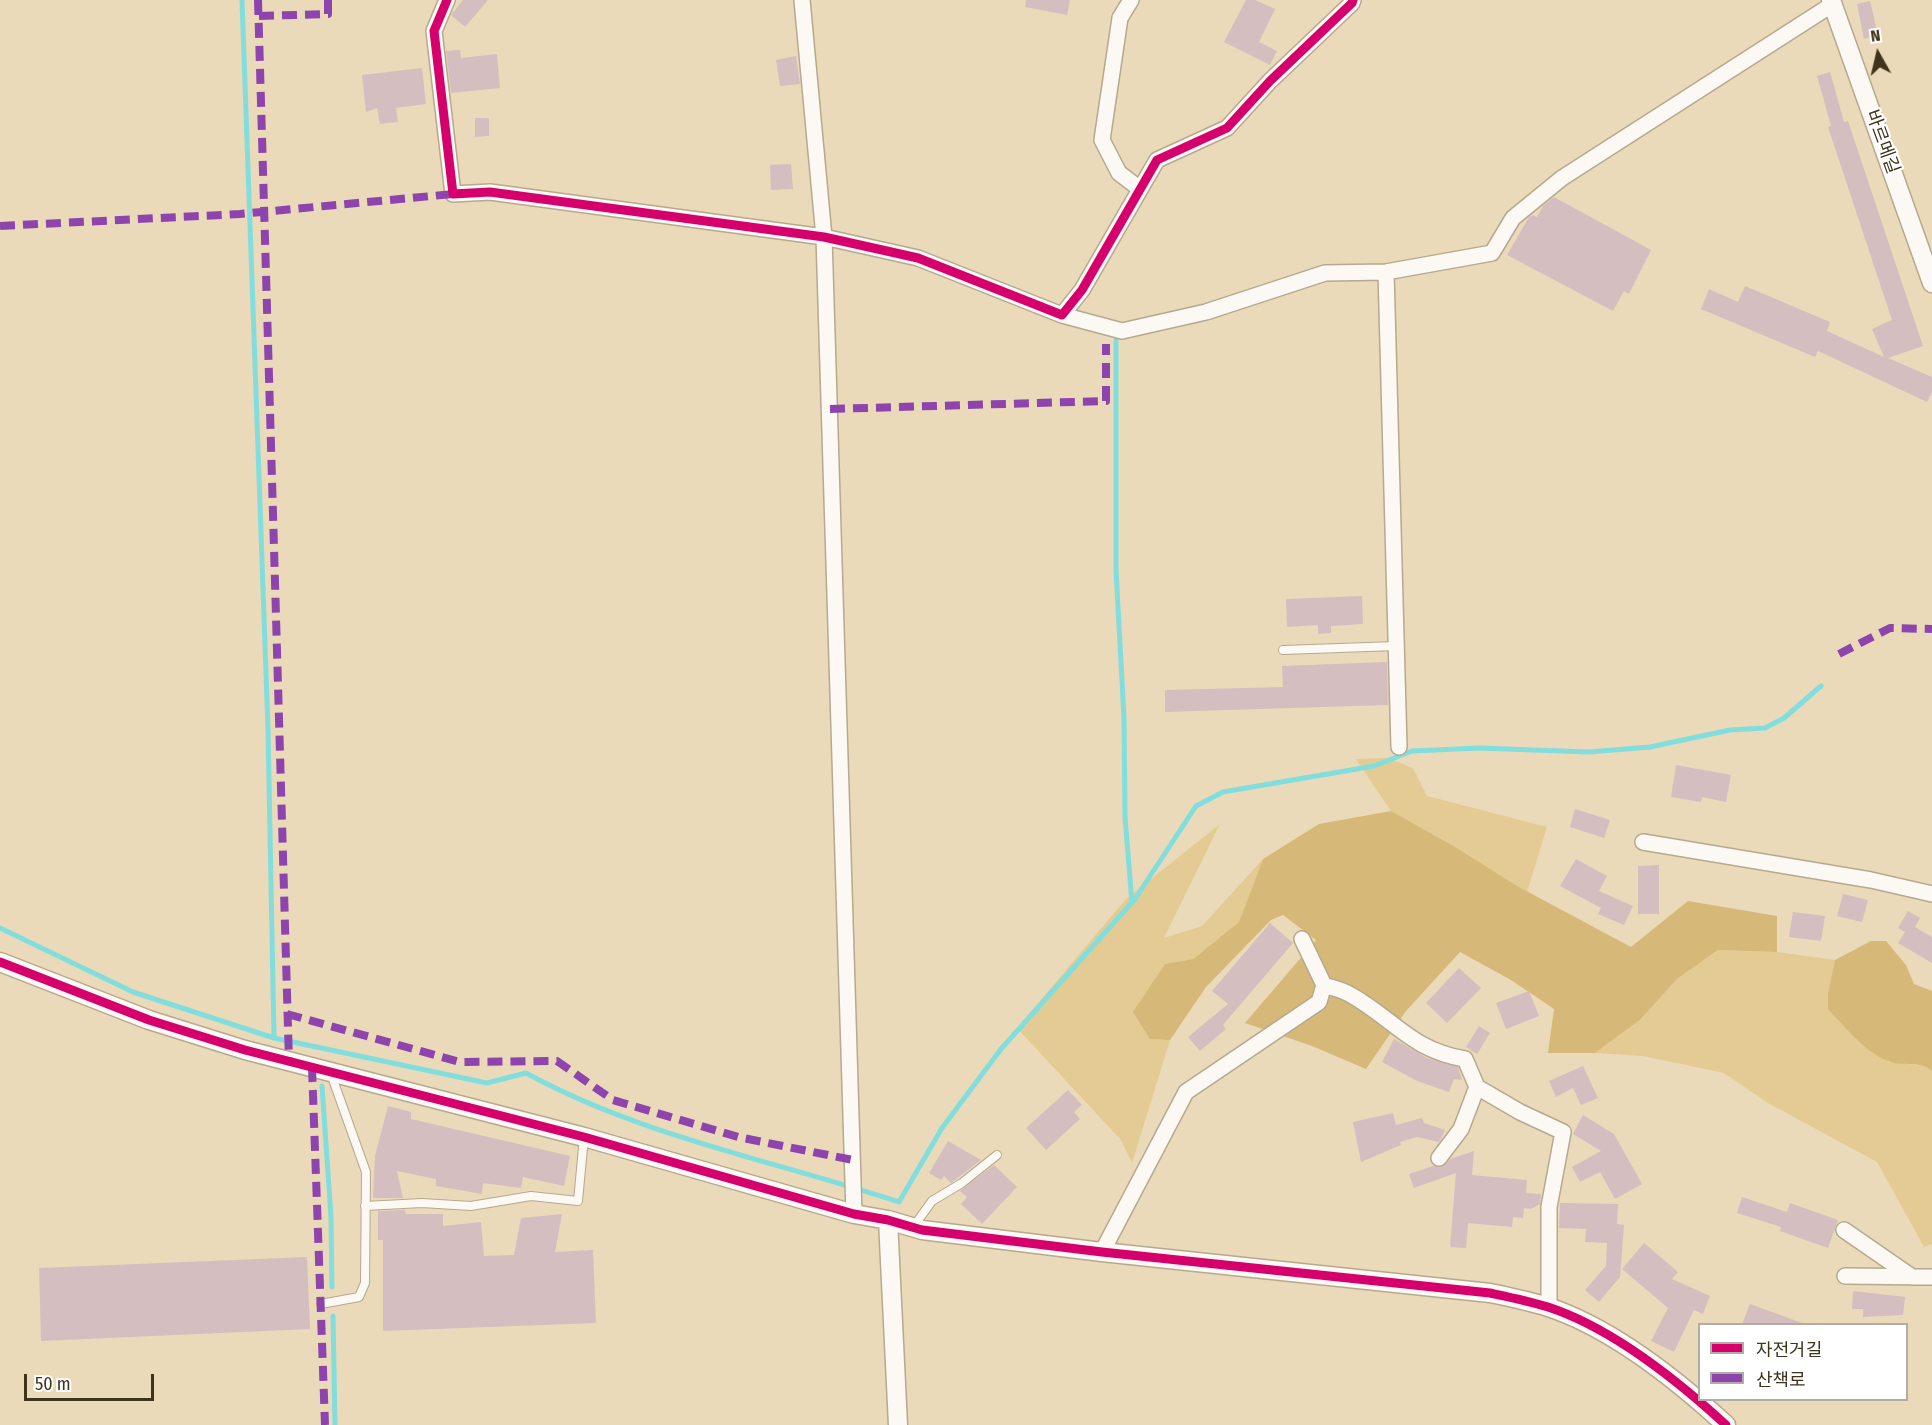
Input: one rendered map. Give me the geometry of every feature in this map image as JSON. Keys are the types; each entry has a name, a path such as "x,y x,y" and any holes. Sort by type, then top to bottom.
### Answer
{"street":[{"path":"447,0 435,31 453,194 490,192 824,237 918,258 1062,315 1122,331 1206,312 1325,273 1386,272 1492,254 1513,218 1562,178 1832,2"},
{"path":"802,0 824,237 854,1214"},
{"path":"1131,0 1120,18 1102,140 1119,173 1140,189"},
{"path":"1062,315 1082,290 1157,160 1227,128 1270,81 1353,0"},
{"name":"바르메길","path":"1832,2 1932,283"},
{"path":"1386,272 1399,747"},
{"path":"1643,842 1871,880 1932,894"},
{"path":"1102,1252 1186,1092 1319,1002 1324,985 1302,939"},
{"path":"0,962 148,1020 245,1050 584,1137 854,1214 913,1227 1102,1252 1490,1293 1549,1307 1612,1338 1668,1375 1698,1401"},
{"path":"1324,985 1350,994 1410,1039 1440,1055 1465,1059 1477,1086 1520,1112 1563,1132 1549,1207 1549,1307"},
{"path":"1438,1158 1461,1129 1477,1086"},
{"path":"888,1220 898,1425"},
{"path":"1844,1230 1912,1277"},
{"path":"1845,1276 1932,1277"},
{"path":"1698,1401 1726,1425"}],"lane":[{"path":"1284,650 1396,646"},
{"path":"321,1304 359,1297 365,1283 366,1172 331,1072"},
{"path":"365,1206 422,1203 471,1206 531,1196 578,1201 584,1137"},
{"path":"913,1227 932,1201 962,1183 997,1155"}],"shaded area":[{"path":"1387,758 1413,768 1427,796 1547,827 1527,892 1391,811 1356,759"},
{"path":"1391,811 1455,847 1517,886 1631,947 1688,901 1777,916 1777,952 1718,950 1677,979 1640,1020 1595,1053 1548,1053 1554,1009 1511,980 1460,952 1406,1011 1366,1069 1312,1046 1245,1023 1316,940 1283,915 1271,920 1206,987 1170,1040 1150,1039 1133,1012 1165,964 1193,959 1239,922 1263,859 1319,824"},
{"path":"1220,824 1164,938 1202,926 1263,859 1239,922 1193,959 1165,964 1150,1039 1170,1040 1132,1163 1121,1140 1017,1028 1126,899"},
{"path":"1871,941 1886,941 1906,965 1914,984 1932,991 1932,1071 1922,1066 1893,1063 1879,1057 1855,1038 1828,1009 1828,993 1835,960"},
{"path":"1718,950 1777,952 1835,960 1828,993 1888,1062 1927,1066 1932,1071 1932,1244 1924,1247 1877,1162 1768,1103 1724,1073 1643,1056 1595,1053 1640,1020 1677,979"}],"building":[{"path":"463,0 488,0 465,27 451,15"},
{"path":"1026,0 1070,0 1067,15 1025,7"},
{"path":"1246,0 1255,0 1275,9 1259,42 1277,51 1270,65 1224,42"},
{"path":"1870,1 1878,35 1864,39 1857,4"},
{"path":"460,50 461,58 497,54 500,88 451,93 446,51"},
{"path":"796,56 800,84 780,86 776,60"},
{"path":"422,68 426,104 396,108 398,122 380,124 377,108 366,112 362,75"},
{"path":"1830,72 1844,122 1848,121 1923,346 1888,358 1932,377 1932,392 1927,402 1818,351 1815,357 1701,309 1709,289 1738,302 1745,286 1830,322 1827,331 1884,357 1872,329 1892,320 1828,127 1831,126 1817,76"},
{"path":"475,118 489,118 489,136 475,137"},
{"path":"791,164 793,189 771,190 770,165"},
{"path":"1554,197 1651,250 1629,294 1624,291 1613,311 1507,255 1529,217 1533,215 1537,217 1543,206"},
{"path":"1362,596 1363,624 1331,626 1331,633 1318,634 1318,625 1287,627 1286,599"},
{"path":"1387,662 1388,705 1165,712 1165,690 1283,687 1282,666"},
{"path":"1676,765 1731,775 1726,802 1702,797 1701,802 1671,797"},
{"path":"1575,809 1610,820 1604,838 1570,827"},
{"path":"1576,859 1607,876 1599,891 1633,906 1624,925 1598,914 1601,908 1560,886"},
{"path":"1659,865 1659,914 1638,914 1638,866"},
{"path":"1843,894 1868,900 1862,922 1837,916"},
{"path":"1908,911 1920,918 1915,927 1932,937 1932,963 1898,943 1905,932 1898,928"},
{"path":"1793,912 1825,916 1821,941 1789,937"},
{"path":"1270,923 1293,943 1223,1025 1226,1029 1200,1051 1188,1037 1228,1004 1212,991"},
{"path":"1459,968 1481,988 1447,1023 1426,1003"},
{"path":"1529,991 1539,1016 1506,1029 1496,1003"},
{"path":"1479,1026 1490,1033 1477,1054 1466,1047"},
{"path":"1394,1039 1427,1058 1458,1067 1462,1080 1454,1079 1449,1092 1417,1081 1382,1062"},
{"path":"1583,1066 1598,1098 1581,1105 1573,1088 1556,1097 1549,1081"},
{"path":"1068,1090 1082,1105 1074,1112 1080,1119 1046,1150 1026,1128"},
{"path":"388,1106 411,1112 411,1119 570,1156 564,1186 523,1177 521,1188 483,1183 482,1194 436,1186 436,1179 397,1171 403,1198 373,1198 375,1156"},
{"path":"1393,1113 1396,1125 1422,1118 1424,1123 1445,1130 1439,1142 1417,1137 1400,1142 1401,1145 1361,1162 1353,1122"},
{"path":"1583,1115 1614,1134 1642,1184 1615,1199 1600,1172 1580,1182 1572,1167 1601,1151 1573,1134"},
{"path":"948,1141 981,1160 951,1183 944,1176 941,1180 929,1173"},
{"path":"1474,1151 1472,1175 1527,1180 1526,1193 1541,1194 1540,1204 1531,1209 1524,1208 1523,1218 1513,1217 1512,1227 1468,1223 1466,1248 1450,1247 1456,1173 1414,1188 1409,1174 1433,1166 1442,1167 1450,1159"},
{"path":"994,1165 1017,1187 982,1224 961,1204 967,1197 960,1191"},
{"path":"1742,1197 1787,1212 1790,1203 1838,1220 1828,1248 1780,1231 1781,1227 1737,1213"},
{"path":"1560,1203 1618,1204 1617,1224 1624,1225 1620,1277 1599,1302 1585,1290 1606,1266 1607,1243 1585,1242 1586,1229 1559,1228"},
{"path":"405,1210 406,1214 443,1214 443,1226 481,1222 484,1256 514,1255 521,1218 562,1214 555,1252 593,1250 596,1323 383,1331 383,1240 378,1240 378,1211"},
{"path":"1644,1243 1678,1272 1672,1279 1710,1296 1703,1314 1694,1310 1674,1352 1651,1341 1668,1308 1622,1269"},
{"path":"307,1257 310,1329 41,1341 39,1268"},
{"path":"1853,1291 1905,1297 1903,1315 1863,1317 1863,1309 1852,1309"},
{"path":"1750,1304 1802,1323 1742,1323"}],"waterway":[{"path":"242,0 268,729 274,1038"},
{"path":"1116,340 1116,570 1124,718 1125,817 1132,903"},
{"path":"0,928 133,992 274,1038 487,1083 526,1073 570,1095 662,1131 899,1202 942,1128 1001,1049 1135,899 1196,806 1223,792 1374,766 1412,751 1479,748 1589,752 1650,747 1730,730 1765,728 1784,718 1821,686"},
{"path":"322,1086 331,1217 332,1287"},
{"path":"333,1316 335,1425"}],"marked path":[{"path":"258,0 289,1062"},
{"path":"259,16 328,14 328,0"},
{"path":"0,226 240,214 453,194"},
{"path":"830,409 1106,401 1106,344"},
{"path":"1839,654 1890,628 1932,629"},
{"path":"287,1014 460,1062 557,1061 613,1100 738,1137 853,1160"},
{"path":"312,1067 325,1425"}],"cycle path":[{"path":"447,0 434,31 453,194 490,192 824,237 918,258 1062,315 1082,290 1157,160 1227,128 1270,81 1353,0"},
{"path":"0,962 149,1020 245,1050 584,1137 854,1214 888,1220 922,1230 1102,1252 1490,1293 1534,1303 1572,1316 1620,1342 1665,1373 1698,1401"},
{"path":"1698,1401 1726,1425"}]}
